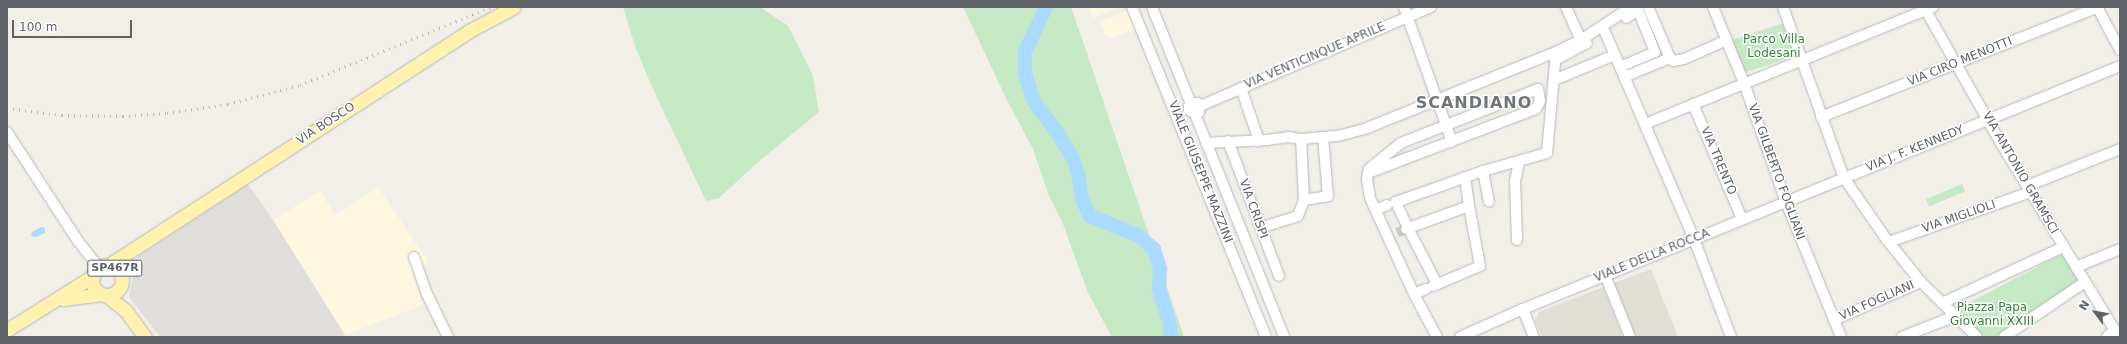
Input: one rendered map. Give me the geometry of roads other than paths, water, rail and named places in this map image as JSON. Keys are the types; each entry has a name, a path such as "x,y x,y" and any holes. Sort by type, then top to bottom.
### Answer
{"main road":[{"name":"VIA BOSCO","path":"7,330 54,302 100,270 469,31 514,7"},
{"name":"VIA BOSCO","path":"122,281 129,258 140,244"},
{"name":"SP467R","path":"100,270 118,270 122,281 116,292 104,295 93,286 100,270"},
{"path":"122,281 126,311"},
{"name":"VIA BOSCO","path":"54,302 81,296 104,295"},
{"path":"104,295 126,311 145,337"}],"street":[{"name":"VIALE GIUSEPPE MAZZINI","path":"1132,7 1266,337"},
{"name":"VIALE GIUSEPPE MAZZINI","path":"1152,7 1195,108 1206,143 1284,337"},
{"name":"VIA VENTICINQUE APRILE","path":"1195,108 1406,12 1431,7"},
{"path":"1566,7 1581,40"},
{"path":"1556,56 1631,7"},
{"path":"1648,7 1671,60"},
{"name":"VIA GILBERTO FOGLIANI","path":"1713,7 1744,83 1786,202 1841,337"},
{"path":"1783,7 1800,59 1844,178 1888,242 1921,282 1977,337"},
{"path":"2097,7 2120,50"},
{"name":"VIA CIRO MENOTTI","path":"1821,117 2097,7"},
{"path":"1645,124 1927,8"},
{"name":"VIA ANTONIO GRAMSCI","path":"1927,8 1956,63 2085,282 2113,335"},
{"path":"1206,143 1259,141 1288,137 1301,139 1338,136 1368,128 1556,56 1576,50 1638,10 1655,52 1620,67"},
{"path":"1406,12 1452,142"},
{"path":"1605,32 1694,239 1731,337"},
{"path":"1624,77 1671,60 1684,59 1727,40"},
{"path":"1554,80 1615,55"},
{"path":"1376,210 1465,177 1546,153 1556,56"},
{"name":"VIA J. F. KENNEDY","path":"1844,178 2120,66"},
{"path":"1241,88 1259,141"},
{"path":"1368,173 1536,109 1540,101 1538,89 1397,145 1374,165 1368,173 1368,192 1414,294 1437,337"},
{"name":"VIA TRENTO","path":"1693,104 1742,219"},
{"path":"7,132 78,241 100,270"},
{"path":"1304,200 1328,196 1323,137"},
{"path":"1264,226 1298,216 1304,200 1301,139"},
{"name":"VIA CRISPI","path":"1228,141 1264,226 1279,276"},
{"name":"VIA MIGLIOLI","path":"1888,242 2029,189 2120,149"},
{"path":"1517,240 1515,181 1519,162"},
{"path":"1483,171 1489,201"},
{"path":"1414,294 1480,266 1465,177"},
{"name":"VIALE DELLA ROCCA","path":"1460,337 1605,275 1844,178"},
{"path":"1392,204 1432,286"},
{"path":"1388,237 1469,206"},
{"path":"1942,303 2063,246"},
{"path":"2076,267 2120,249"},
{"path":"414,257 427,294 448,337"},
{"path":"1605,275 1630,337"},
{"name":"VIA FOGLIANI","path":"1834,320 1921,282"},
{"path":"2004,337 2085,282"},
{"path":"1523,309 1534,337"},
{"path":"1902,337 1955,316"}],"water":[{"path":"41,227 45,228 45,233 36,237 31,236 32,232"}],"waterway":[{"path":"1046,7 1025,52 1025,73 1034,102 1058,134 1073,158 1078,174 1082,199 1090,216 1137,235 1154,249 1160,269 1159,289 1169,321 1171,337"}],"tunnel":[{"path":"1397,233 1406,229"}],"railway":[{"path":"7,108 62,115 123,116 167,113 228,104 300,85 491,7"}],"district":[{"name":"SCANDIANO","path":"1474,103"}],"park label":[{"name":"Parco Villa Lodesani","path":"1774,47"},
{"name":"Piazza Papa Giovanni XXIII","path":"1992,315"}]}
